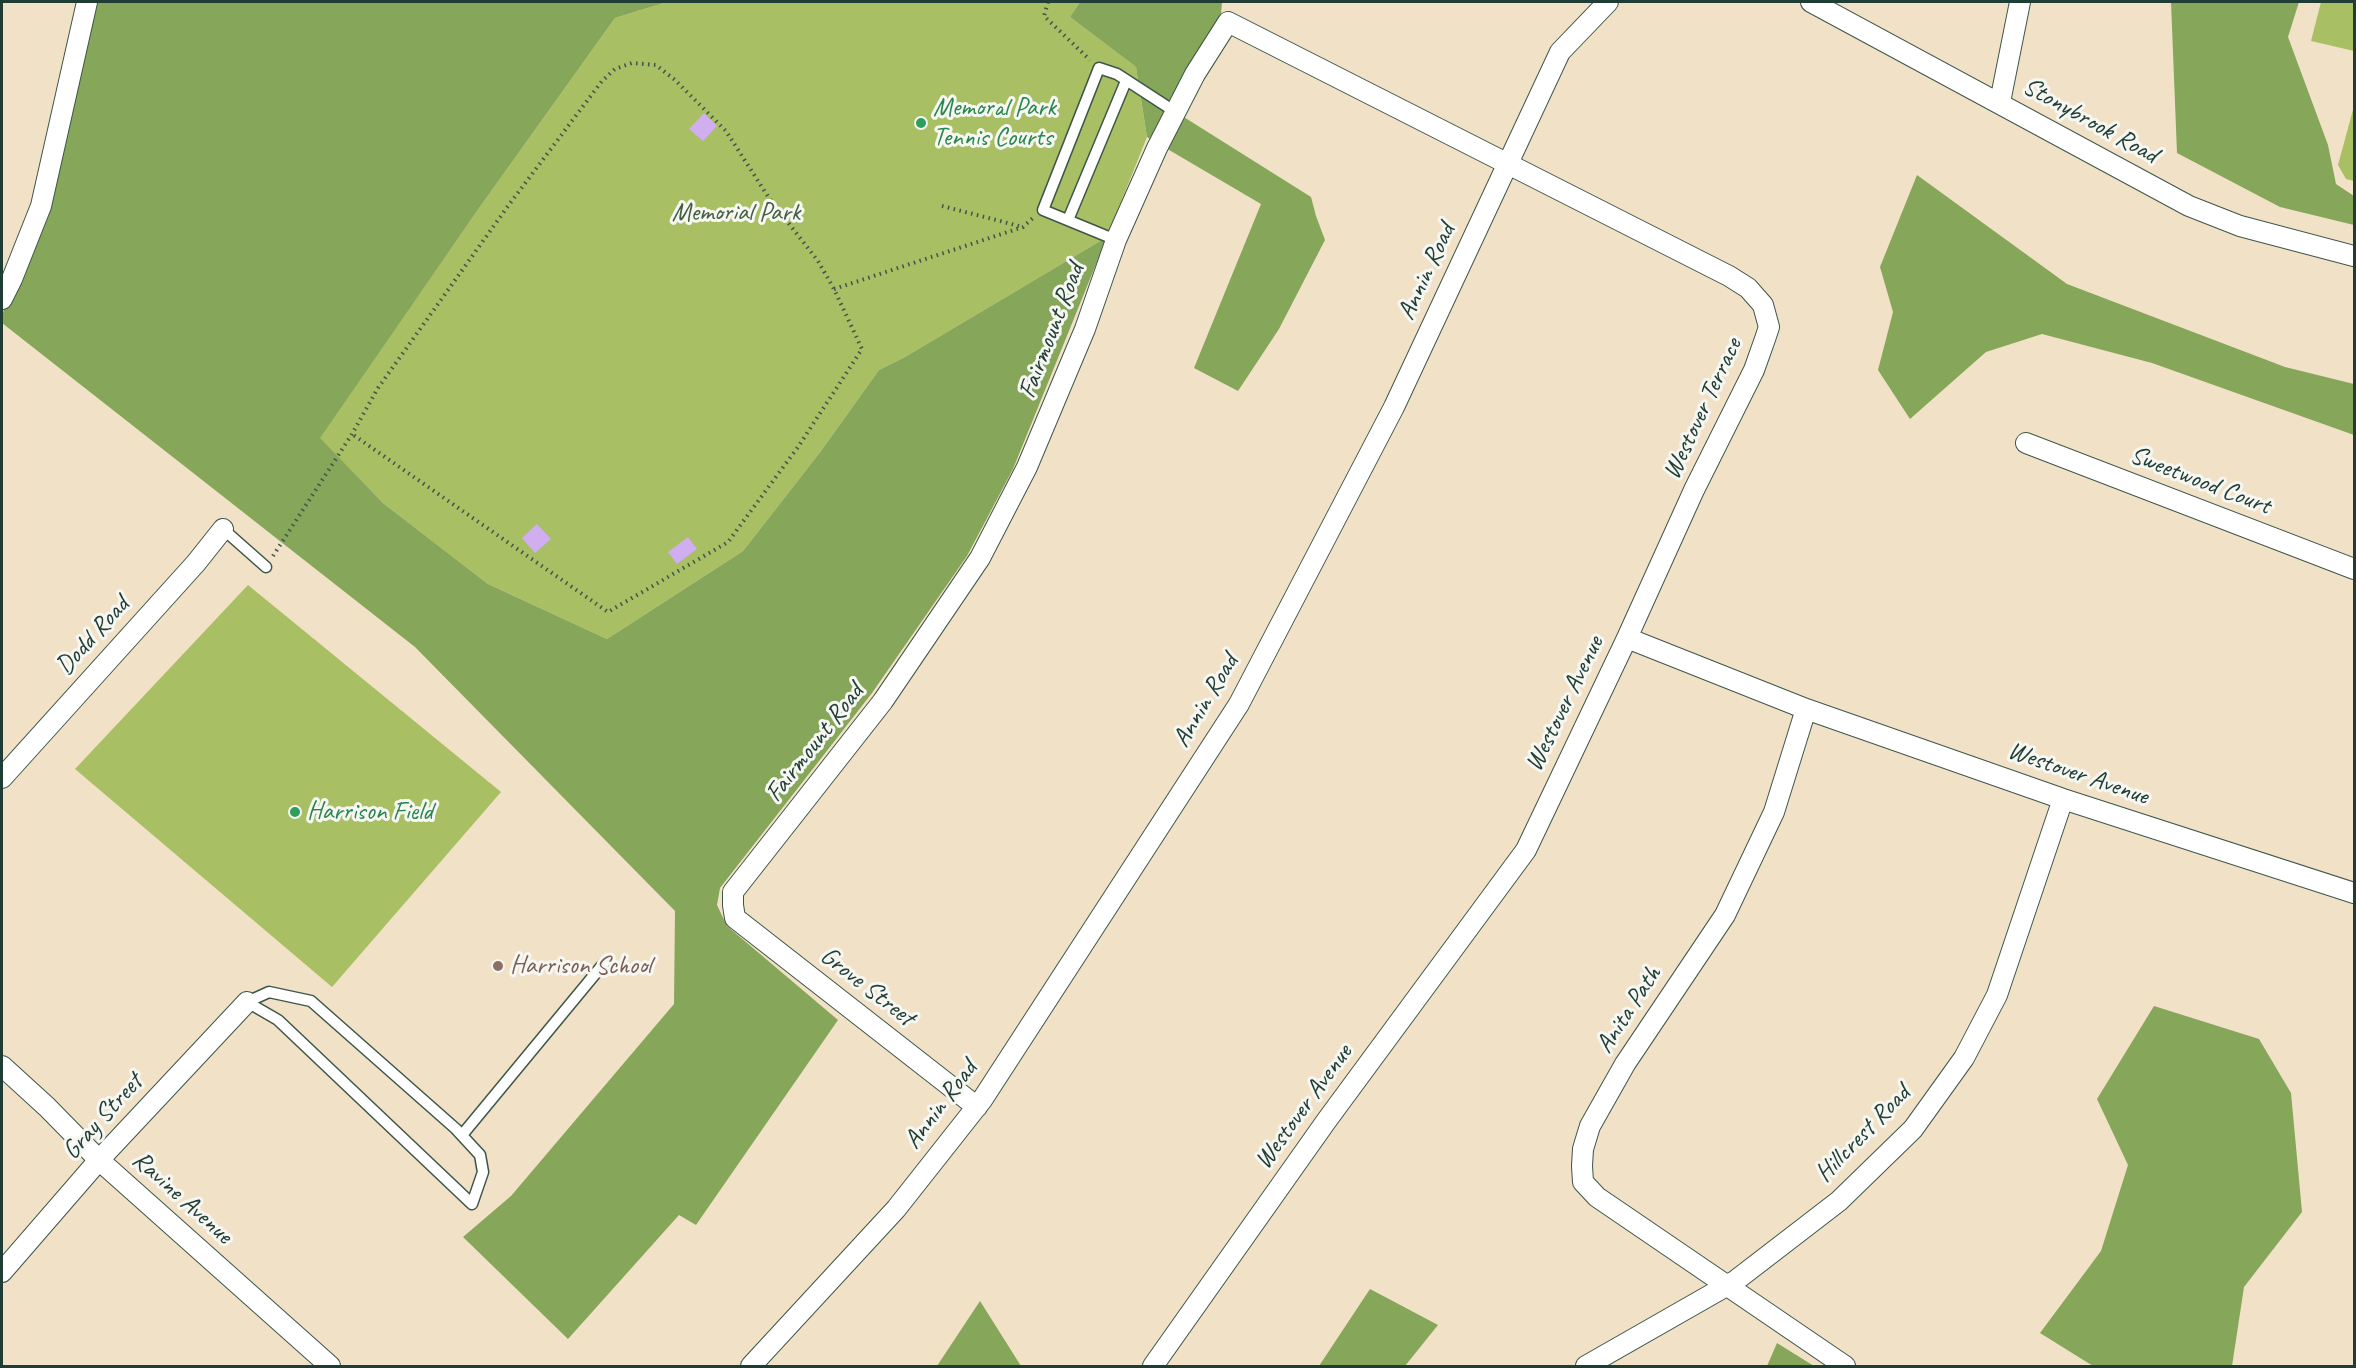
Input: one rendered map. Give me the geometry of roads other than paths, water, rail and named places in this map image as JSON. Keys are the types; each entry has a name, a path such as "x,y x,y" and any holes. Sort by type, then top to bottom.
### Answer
{"street":[{"path":"2,299 41,207 87,2"},
{"name":"Annin Road","path":"751,1366 896,1209 977,1107 1239,704 1394,407 1560,52 1608,2"},
{"name":"Stonybrook Road","path":"1811,2 2000,102 2189,207 2240,226 2355,256"},
{"path":"2000,102 2020,2"},
{"name":"Fairmount Road","path":"733,905 733,892 883,701 980,558 1031,456 1085,329 1116,240 1157,148 1177,113 1195,74 1228,22 1508,162"},
{"name":"Westover Terrace","path":"1508,162 1718,270 1748,288 1763,305 1769,327 1754,370 1694,490 1627,638"},
{"name":"Sweetwood Court","path":"2026,443 2355,569"},
{"name":"Dodd Road","path":"2,778 223,529"},
{"name":"Westover Avenue","path":"1153,1366 1327,1120 1526,850 1627,638 1806,709 2063,799 2355,893"},
{"name":"Anita Path","path":"1806,709 1774,812 1725,915 1625,1064 1590,1126 1583,1149 1583,1182 1597,1197 1845,1366"},
{"name":"Hillcrest Road","path":"1587,1366 1727,1286 1839,1201 1913,1129 1964,1058 1997,995 2063,799"},
{"name":"Grove Street","path":"733,905 735,918 977,1107"},
{"name":"Gray Street","path":"2,1272 99,1160 247,1002"},
{"name":"Ravine Avenue","path":"2,1066 47,1107 99,1160 330,1366"}],"lane":[{"path":"1116,240 1043,210 1099,69 1117,74 1177,113"},
{"path":"1068,220 1126,81"},
{"path":"223,529 266,567"},
{"path":"462,1136 605,962"},
{"path":"268,992 311,1001 462,1136 480,1155 483,1172 472,1204 278,1020 247,1002 268,992"}],"place":[{"name":"Memoral Park Tennis Courts","path":"921,123"},
{"name":"Harrison Field","path":"295,812"},
{"name":"Harrison School","path":"498,966"}],"park label":[{"name":"Memorial Park","path":"736,213"}]}
